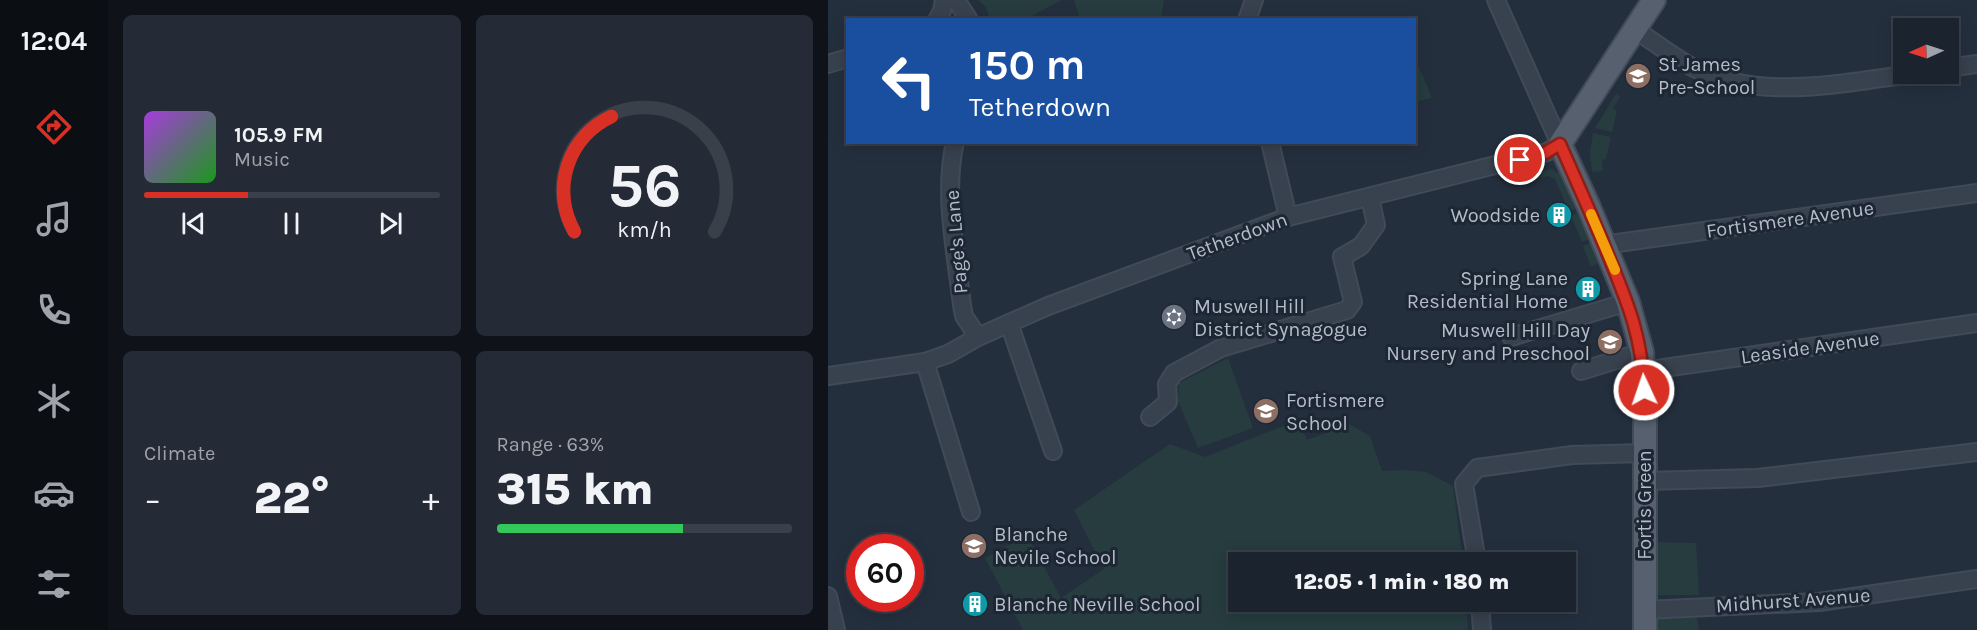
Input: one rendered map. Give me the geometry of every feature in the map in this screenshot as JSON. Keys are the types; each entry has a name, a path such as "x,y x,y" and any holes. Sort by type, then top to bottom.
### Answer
{"main road":[{"path":"1560,144 1654,0"},
{"name":"Fortis Green","path":"1560,144 1628,302 1643,361 1645,620"}],"street":[{"path":"938,18 944,0"},
{"path":"956,0 965,18"},
{"path":"1248,18 1254,0"},
{"path":"1496,0 1560,144"},
{"path":"1634,29 1692,67 1726,80 1763,86 1796,87 1893,76"},
{"path":"828,64 846,59"},
{"path":"1959,66 1977,64"},
{"name":"Page's Lane","path":"955,144 950,185 962,305 964,316 978,337"},
{"path":"1270,144 1288,217"},
{"name":"Tetherdown","path":"828,376 925,362 948,354 978,337 1057,302 1288,217 1537,156 1560,144"},
{"name":"Fortismere Avenue","path":"1604,245 1977,193"},
{"path":"1150,417 1168,402 1167,384 1174,373 1221,348 1347,310 1353,302 1341,257 1361,246 1376,225 1370,197"},
{"path":"1511,337 1628,302"},
{"path":"1010,323 1053,450"},
{"name":"Leaside Avenue","path":"1581,371 1643,361 1977,323"},
{"path":"925,362 971,512"},
{"path":"1645,481 1758,478 1977,452"},
{"path":"1475,552 1464,484 1477,468 1572,455 1644,453"},
{"name":"Midhurst Avenue","path":"1645,620 1819,602 1977,579"},
{"path":"828,596 836,630"},
{"path":"1481,612 1482,630"}],"green space":[{"path":"978,0 1062,0 1028,18 990,18 985,6"},
{"path":"1074,0 1164,0 1161,18 1080,18"},
{"path":"1416,60 1432,98 1416,102"},
{"path":"1616,94 1620,97 1613,108 1617,111 1612,132 1595,128"},
{"path":"1593,133 1611,137 1606,159 1602,160 1603,171 1592,172 1590,154"},
{"path":"1551,169 1560,174 1575,209 1569,212 1555,179 1548,176 1535,179 1534,173"},
{"path":"1577,213 1589,239 1582,242 1571,216"},
{"path":"1591,243 1598,263 1591,267 1583,246"},
{"path":"1228,358 1253,428 1198,448 1178,401 1179,383"},
{"path":"1298,420 1307,440 1349,424 1370,436 1382,471 1426,472 1453,486 1462,552 1228,552 1228,612 1467,612 1468,630 1023,630 985,558 1027,535 1061,598 1104,569 1074,510 1170,444 1205,457"},
{"path":"1644,542 1696,543 1699,595 1655,595"},
{"path":"1697,617 1699,630 1658,630 1657,619"}],"slow traffic":[{"path":"1591,214 1615,270"}],"place":[{"name":"St James Pre-School","path":"1638,76"},
{"name":"Woodside","path":"1559,215"},
{"name":"Spring Lane Residential Home","path":"1588,289"},
{"name":"Muswell Hill District Synagogue","path":"1174,317"},
{"name":"Muswell Hill Day Nursery and Preschool","path":"1610,342"},
{"name":"Fortismere School","path":"1266,411"},
{"name":"Blanche Nevile School","path":"974,546"},
{"name":"Blanche Neville School","path":"975,604"}],"route":[{"path":"1520,160 1545,153 1560,144 1628,302 1642,352 1644,390"}]}
